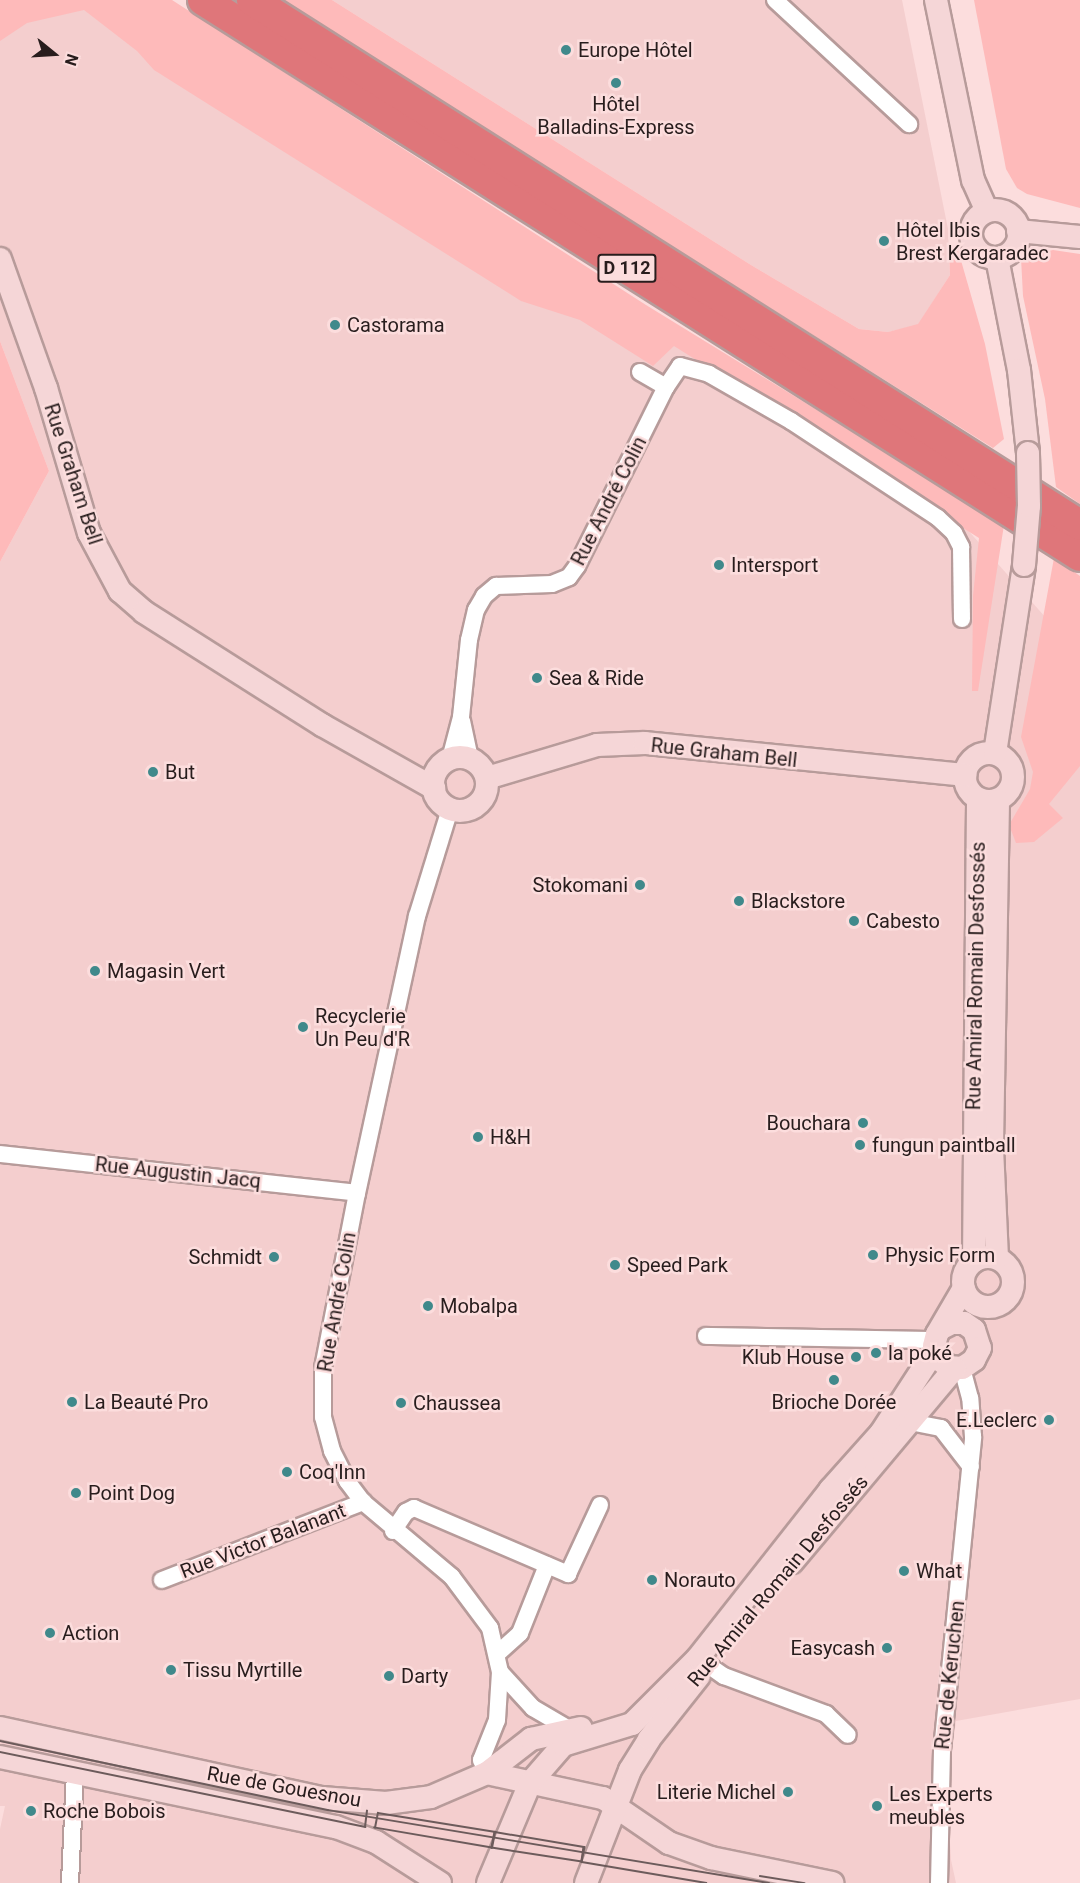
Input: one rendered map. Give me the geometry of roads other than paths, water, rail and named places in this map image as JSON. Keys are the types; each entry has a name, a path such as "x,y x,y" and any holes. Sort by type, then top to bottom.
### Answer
{"highway":[{"name":"D 112","path":"203,0 1080,556"},
{"name":"D 112","path":"252,0 1080,525"}],"main road":[{"path":"936,0 973,180 987,211"},
{"path":"987,211 1004,212 1018,231 1015,246 997,258 981,254 971,237 976,220 987,211"},
{"path":"1018,231 1080,237"},
{"path":"994,753 1024,565 1029,506 1028,453 1019,370 997,258"},
{"name":"Rue Graham Bell","path":"0,259 46,388 89,533 120,591 153,618 385,761 434,788"},
{"name":"Rue Graham Bell","path":"487,778 597,745 645,743 965,775"},
{"path":"994,753 1008,761 1014,776 1010,790 988,800 969,791 965,775 971,760 994,753"},
{"path":"454,760 484,770 487,778 485,795 474,807 450,809 442,804 434,788 454,760"},
{"name":"Rue Graham Bell","path":"385,761 454,760"},
{"name":"Rue Amiral Romain Desfossés","path":"988,800 992,1146 997,1258"},
{"name":"Rue Amiral Romain Desfossés","path":"974,1261 988,800"},
{"path":"979,1340 964,1323 952,1323 937,1340 944,1364 958,1368 974,1360 979,1340 998,1304 1009,1294 1012,1280 1008,1267 997,1258 974,1261 964,1273 964,1288 979,1305 998,1304"},
{"name":"Rue Amiral Romain Desfossés","path":"586,1883 615,1803 649,1739 702,1661 830,1490 881,1433 937,1340 964,1288"},
{"name":"Rue Amiral Romain Desfossés","path":"488,1883 530,1783 563,1745 632,1724 702,1661 958,1368"},
{"name":"Rue de Gouesnou","path":"0,1728 97,1752 338,1800 409,1802 431,1797 488,1773"},
{"name":"Rue Amiral Romain Desfossés","path":"488,1773 526,1741 569,1729 588,1728 603,1733"},
{"name":"Rue de Gouesnou","path":"0,1757 336,1827 376,1842 440,1883"},
{"path":"488,1773 615,1803 659,1837 685,1849 741,1867 832,1883"}],"street":[{"path":"775,0 909,124"},
{"path":"640,372 666,387 680,366 709,374 791,422 938,518 954,533 961,547 962,619"},
{"name":"Rue André Colin","path":"454,760 469,640 484,596 502,584 544,586 569,577 666,387"},
{"name":"Rue André Colin","path":"450,809 417,916 357,1193 323,1368 323,1416 332,1451 347,1481 363,1502 393,1531 452,1577 473,1600 490,1628 500,1672 497,1720 482,1760 488,1773"},
{"name":"Rue Augustin Jacq","path":"0,1154 357,1193"},
{"path":"706,1335 937,1340"},
{"name":"Rue de Keruchen","path":"939,1883 942,1750 971,1467 973,1416 958,1368"},
{"path":"910,1422 941,1428 971,1467"},
{"name":"Rue Victor Balanant","path":"162,1580 363,1502"},
{"path":"393,1531 406,1512 414,1508 568,1574 600,1505"},
{"path":"497,1654 520,1633 547,1565"},
{"path":"702,1661 724,1676 826,1714 848,1735"},
{"path":"500,1672 533,1708 569,1729"},
{"path":"70,1883 75,1772"}],"tram line":[{"path":"0,1741 328,1810 769,1883"},
{"path":"0,1752 365,1827 367,1811"},
{"path":"378,1813 495,1832 492,1848 375,1828 378,1813"},
{"path":"495,1832 584,1847 582,1862 492,1848 495,1832"},
{"path":"585,1847 582,1862 706,1883"},
{"path":"760,1876 804,1883"}],"place":[{"name":"Europe Hôtel","path":"566,50"},
{"name":"Hôtel Balladins-Express","path":"616,83"},
{"name":"Hôtel Ibis Brest Kergaradec","path":"884,241"},
{"name":"Castorama","path":"335,325"},
{"name":"Intersport","path":"719,565"},
{"name":"Sea & Ride","path":"537,678"},
{"name":"But","path":"153,772"},
{"name":"Stokomani","path":"640,885"},
{"name":"Blackstore","path":"739,901"},
{"name":"Cabesto","path":"854,921"},
{"name":"Magasin Vert","path":"95,971"},
{"name":"Recyclerie Un Peu d'R","path":"303,1027"},
{"name":"Bouchara","path":"863,1123"},
{"name":"H&H","path":"478,1137"},
{"name":"fungun paintball","path":"860,1145"},
{"name":"Physic Form","path":"873,1255"},
{"name":"Schmidt","path":"274,1257"},
{"name":"Speed Park","path":"615,1265"},
{"name":"Mobalpa","path":"428,1306"},
{"name":"la poké","path":"876,1353"},
{"name":"Klub House","path":"856,1357"},
{"name":"Brioche Dorée","path":"834,1380"},
{"name":"La Beauté Pro","path":"72,1402"},
{"name":"Chaussea","path":"401,1403"},
{"name":"E.Leclerc","path":"1049,1420"},
{"name":"Coq'Inn","path":"287,1472"},
{"name":"Point Dog","path":"76,1493"},
{"name":"What","path":"904,1571"},
{"name":"Norauto","path":"652,1580"},
{"name":"Action","path":"50,1633"},
{"name":"Easycash","path":"887,1648"},
{"name":"Tissu Myrtille","path":"171,1670"},
{"name":"Darty","path":"389,1676"},
{"name":"Literie Michel","path":"788,1792"},
{"name":"Les Experts meubles","path":"877,1806"},
{"name":"Roche Bobois","path":"31,1811"}]}
